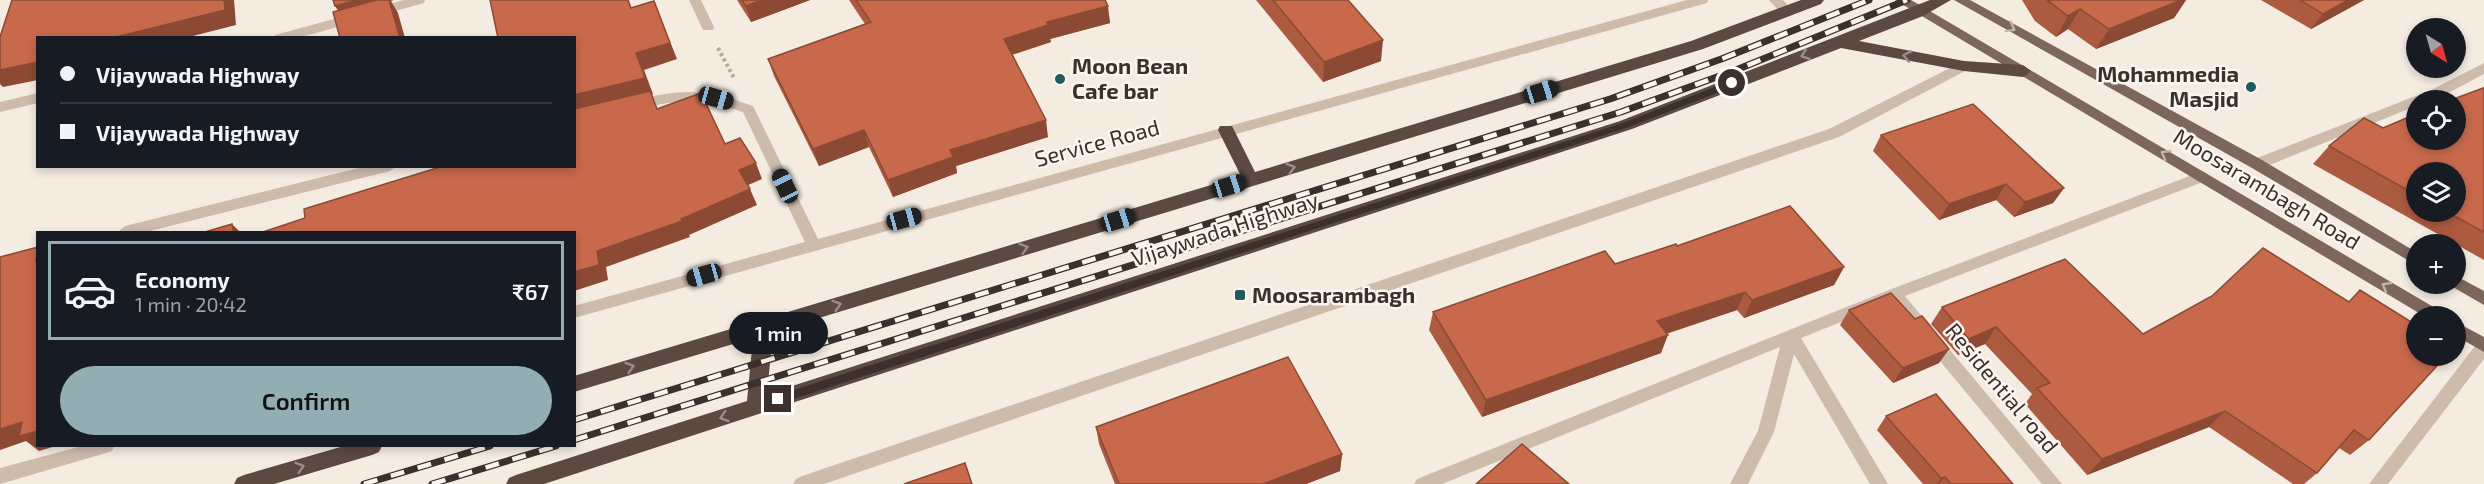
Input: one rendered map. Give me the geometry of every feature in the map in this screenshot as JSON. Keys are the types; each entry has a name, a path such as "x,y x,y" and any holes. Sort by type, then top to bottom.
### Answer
{"highway":[{"name":"Vijaywada Highway","path":"576,383 1697,45 1781,6 1816,0"},
{"name":"Vijaywada Highway","path":"516,484 1626,125 1918,12 1942,0"},
{"path":"1837,42 1964,66 2023,71"},
{"path":"1226,130 1251,180"},
{"path":"756,406 764,327"},
{"path":"244,484 369,447"}],"main road":[{"name":"Moosarambagh Road","path":"1901,0 1918,12 2203,176 2419,306"},
{"name":"Moosarambagh Road","path":"1960,0 2257,164 2406,252"},
{"path":"2466,288 2484,299"},
{"path":"2466,334 2484,346"}],"street":[{"path":"287,36 419,0"},
{"path":"694,0 708,27"},
{"name":"Service Road","path":"576,311 813,244 1702,0"},
{"path":"802,484 1834,133 1964,66"},
{"path":"2257,164 2436,93 2484,68"},
{"path":"621,109 688,93 703,94 748,109 813,244"},
{"path":"0,107 36,98"},
{"path":"129,231 382,168"},
{"path":"1423,484 1894,294 2203,176"},
{"name":"Residential road","path":"1894,294 2053,484"},
{"path":"1739,484 1766,432 1791,335"},
{"path":"1791,335 1879,484"},
{"path":"2378,484 2484,346"},
{"path":"0,476 102,447"}],"path":[{"path":"708,27 748,109"}],"building":[{"path":"12,0 224,0 225,10 120,36 36,36 36,62 0,70 0,37"},
{"path":"333,0 357,0 335,6"},
{"path":"376,0 389,0 399,36 339,36 333,12"},
{"path":"490,0 628,0 631,8 654,1 670,43 636,53 645,78 576,95 576,36 498,36"},
{"path":"742,0 762,0 746,6"},
{"path":"856,0 1105,0 1108,6 1047,22 1048,25 1004,39 1046,120 950,150 953,157 888,180 864,130 813,149 768,59 871,22"},
{"path":"1273,0 1348,0 1383,40 1324,62"},
{"path":"2047,0 2181,0 2109,29 2080,9 2068,16"},
{"path":"2300,0 2348,0 2323,14"},
{"path":"2484,88 2484,232 2466,222 2466,162 2406,162 2406,189 2329,146 2364,118 2383,128 2406,118 2406,150 2466,150 2466,95"},
{"path":"650,91 657,109 701,93 725,144 740,138 756,163 739,170 750,189 681,219 682,221 597,251 599,265 576,271 576,231 266,231 305,218 304,209 437,168 576,168 576,109"},
{"path":"1973,104 2064,188 2025,202 2006,184 1949,204 1881,135"},
{"path":"1790,206 1844,267 1752,300 1745,292 1657,321 1668,335 1486,400 1433,312 1605,251 1615,264 1676,244 1677,246"},
{"path":"232,224 233,231 208,231"},
{"path":"36,248 36,432 19,436 22,422 0,429 0,257"},
{"path":"2263,248 2349,302 2360,290 2406,319 2406,366 2437,366 2369,440 2354,430 2317,473 2225,411 2102,459 2037,388 2050,383 1996,327 1969,339 1942,307 2065,259 2143,334 2212,296"},
{"path":"1891,293 1915,319 1922,316 1949,349 1903,368 1849,310"},
{"path":"1288,357 1342,454 1263,484 1119,484 1096,427"},
{"path":"1936,394 2013,484 1951,484 1945,477 1941,478 1886,416"},
{"path":"1522,444 1569,484 1476,484"},
{"path":"965,463 972,484 904,484"}],"railway":[{"path":"576,419 1610,99 1724,58 1869,0"},
{"path":"576,439 1621,112 1736,70 1907,0"},
{"path":"364,484 487,447"},
{"path":"432,484 553,447"}],"place":[{"name":"Moon Bean Cafe bar","path":"1060,79"},
{"name":"Mohammedia Masjid","path":"2251,87"},
{"name":"Moosarambagh","path":"1240,295"}],"route":[{"path":"778,399 1626,125 1732,83"}]}
